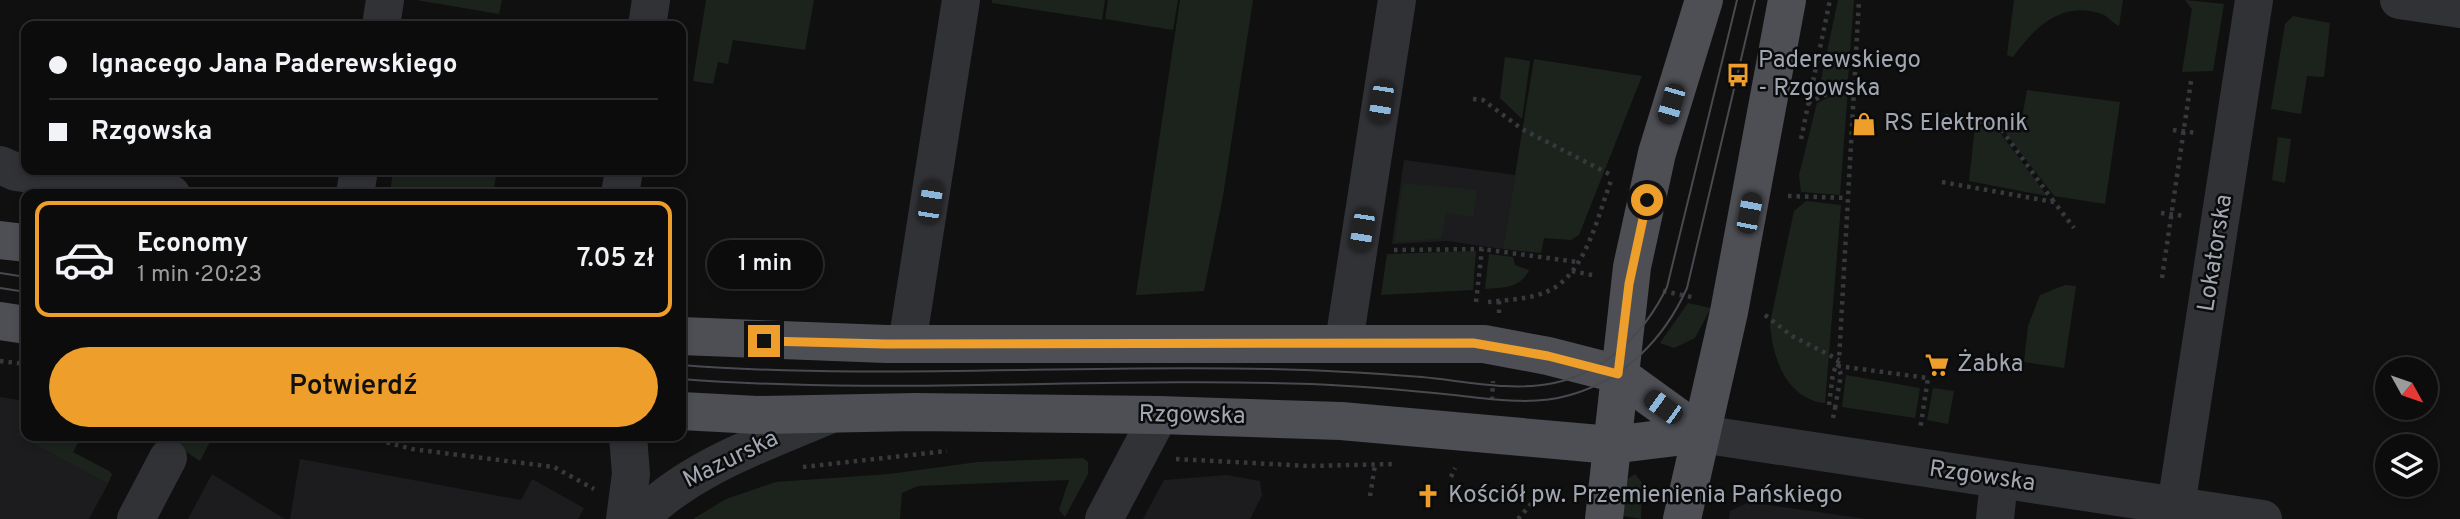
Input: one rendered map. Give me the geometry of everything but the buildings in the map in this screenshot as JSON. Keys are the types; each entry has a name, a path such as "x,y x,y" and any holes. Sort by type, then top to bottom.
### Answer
{"main road":[{"path":"1604,519 1632,267 1657,153 1703,0"},
{"path":"1682,519 1744,236 1787,0"},
{"path":"0,240 21,242"},
{"path":"0,321 21,324"},
{"name":"Rzgowska","path":"686,336 788,342 908,344 1484,344 1548,356 1618,374 1701,434"},
{"name":"Rzgowska","path":"686,411 1159,415 1341,421 1611,445 1701,434"}],"street":[{"path":"382,21 385,0"},
{"path":"649,21 651,0"},
{"path":"908,344 961,0"},
{"path":"1344,342 1397,0"},
{"name":"Lokatorska","path":"2176,506 2254,0"},
{"path":"2399,0 2460,9"},
{"path":"0,166 21,173"},
{"path":"37,175 136,189"},
{"name":"Mazurska","path":"631,513 701,471 831,414"},
{"path":"1104,519 1159,415"},
{"name":"Rzgowska","path":"1701,434 2263,519"},
{"path":"628,441 631,513"},
{"path":"136,519 168,458"},
{"path":"1995,519 1999,480"}],"path":[{"path":"1833,418 1835,408 1829,405 1833,373 1838,363 1859,0"},
{"path":"1808,103 1854,81"},
{"path":"2162,278 2191,81"},
{"path":"1474,99 1483,100 1522,128 1613,176"},
{"path":"1945,116 1998,125 2074,228"},
{"path":"2173,130 2208,135"},
{"path":"1488,302 1546,292 1566,278 1577,262 1618,164"},
{"path":"1942,182 2054,202"},
{"path":"1788,196 1847,198"},
{"path":"2161,213 2196,218"},
{"path":"1383,250 1482,249 1577,262"},
{"path":"1476,302 1482,249"},
{"path":"1657,290 1703,300"},
{"path":"1763,314 1792,336 1838,363 1928,378 1920,430"},
{"path":"1492,406 1494,371"},
{"path":"381,441 412,449 554,467 631,513"},
{"path":"793,468 953,450"},
{"path":"1165,459 1309,466"},
{"path":"1451,477 1457,463"},
{"path":"1370,496 1375,465"},
{"path":"1518,519 1532,503 1543,498"}],"shaded area":[{"path":"416,0 502,0 499,14"},
{"path":"706,0 814,0 805,50 733,40 728,64 718,62 713,84 693,81"},
{"path":"992,0 1105,0 1102,20 992,3"},
{"path":"1108,0 1178,0 1173,30 1105,19"},
{"path":"1180,0 1253,0 1223,196 1204,291 1136,295"},
{"path":"1838,0 1854,0 1848,79 1818,94"},
{"path":"2014,0 2123,0 2119,26 2102,14 2074,11 2062,14 2040,27 2013,57 2007,55"},
{"path":"2185,0 2224,4 2213,71 2182,72 2192,9"},
{"path":"2293,16 2330,23 2324,77 2307,76 2301,114 2271,109 2285,24"},
{"path":"1505,57 1530,61 1522,119 1500,98"},
{"path":"1534,59 1642,76 1579,235 1571,240 1544,238 1541,253 1503,249"},
{"path":"1848,88 1840,195 1801,192 1799,175 1817,103"},
{"path":"2027,90 2120,102 2105,204 2054,196 2001,127 2002,117 2022,118"},
{"path":"1975,126 1998,130 2047,196 1969,181"},
{"path":"2278,137 2291,139 2285,183 2272,180"},
{"path":"1404,160 1515,175 1503,249 1447,241 1392,244"},
{"path":"392,175 496,175 494,189 391,189"},
{"path":"1403,183 1477,190 1473,217 1446,213 1441,238 1395,242"},
{"path":"1806,201 1841,205 1825,403 1800,394 1791,385 1778,362 1771,336 1770,323 1794,211"},
{"path":"1476,251 1473,290 1381,295 1387,254"},
{"path":"1489,254 1513,257 1515,265 1529,270 1516,284 1485,289"},
{"path":"2065,285 2076,286 2064,368 2024,362 2028,326 2040,295"},
{"path":"1688,303 1711,308 1695,338 1674,348 1660,343"},
{"path":"1846,375 1920,388 1915,418 1842,407"},
{"path":"1933,388 1954,391 1948,424 1927,420"},
{"path":"0,397 21,400 21,441 30,441 108,484 89,519 0,519"},
{"path":"29,441 79,441 73,452 109,471 112,474 108,484"},
{"path":"170,441 210,441 200,461"},
{"path":"1083,458 1088,462 1088,474 1065,517 1059,510 1069,480 918,486 902,493 900,519 693,519 726,499 776,482 889,474 978,462"},
{"path":"300,459 521,500 532,479 584,508 578,519 290,519"},
{"path":"212,474 285,519 188,519"},
{"path":"1635,474 1642,483 1641,519 1623,516 1626,480"},
{"path":"1227,475 1260,481 1262,495 1250,519 1143,519 1164,480"},
{"path":"1749,502 1866,519 1729,519 1730,511"}],"tram line":[{"path":"686,365 901,372 1288,369 1521,386 1573,378 1607,360 1621,349 1647,320 1667,287 1737,0"},
{"path":"686,379 838,386 1232,382 1311,384 1527,401 1556,398 1590,388 1625,368 1640,355 1667,324 1687,288 1755,0"},
{"path":"0,273 21,276"},
{"path":"0,288 21,291"}],"place":[{"name":"Paderewskiego - Rzgowska","path":"1738,75"},
{"name":"RS Elektronik","path":"1864,124"},
{"name":"Żabka","path":"1937,365"},
{"name":"Kościół pw. Przemienienia Pańskiego","path":"1428,496"}],"route":[{"path":"764,341 886,344 1473,343 1548,356 1618,374 1629,284 1647,200"}]}
